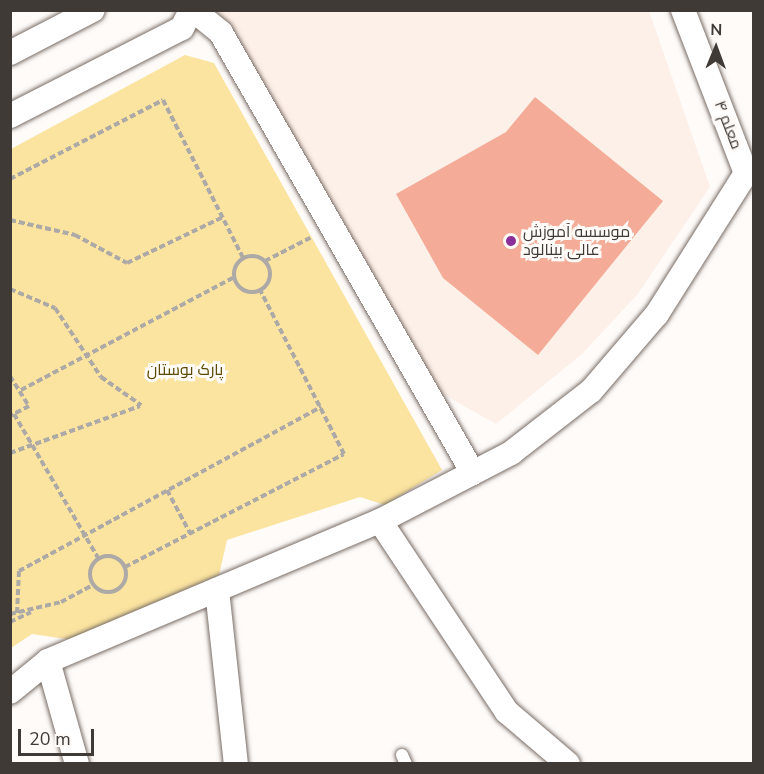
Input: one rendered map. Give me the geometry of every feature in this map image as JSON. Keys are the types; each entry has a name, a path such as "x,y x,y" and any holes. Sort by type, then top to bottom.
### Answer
{"street":[{"path":"10,53 93,10"},
{"path":"10,116 182,28 192,10 221,33 473,473"},
{"name":"معلم ۴","path":"683,10 751,176"},
{"path":"10,693 48,660 380,520 511,453 591,391 657,314 751,176"},
{"path":"380,520 507,712 568,764"},
{"path":"217,590 236,764"},
{"path":"48,660 77,764"}],"path":[{"path":"10,179 163,100 243,258"},
{"path":"10,220 75,235 127,263 223,218"},
{"path":"243,258 266,261 332,226"},
{"path":"21,390 234,277 243,258"},
{"path":"260,290 271,275 266,261"},
{"path":"234,277 241,288 260,290"},
{"path":"10,289 55,308 110,387 141,405 31,443 10,453"},
{"path":"125,567 344,454 260,290"},
{"path":"10,376 30,406 12,415 31,443 98,558"},
{"path":"17,613 19,571 321,407"},
{"path":"167,490 190,533"},
{"path":"114,557 125,567 126,580 117,590 104,592 93,585 90,571 98,558 114,557"},
{"path":"10,622 93,585"},
{"path":"10,614 34,610"}],"shaded area":[{"name":"موسسه آموزش عالی بینالود","path":"212,11 649,11 710,187 637,295 582,354 496,424 434,389"}],"green space":[{"name":"پارک بوستان","path":"185,55 214,63 442,470 385,505 360,497 227,540 219,575 73,640 32,634 11,648 11,149"}],"building":[{"path":"535,97 663,201 538,355 443,278 396,194 506,132"}],"place":[{"name":"موسسه آموزش عالی بینالود","path":"511,241"}]}
